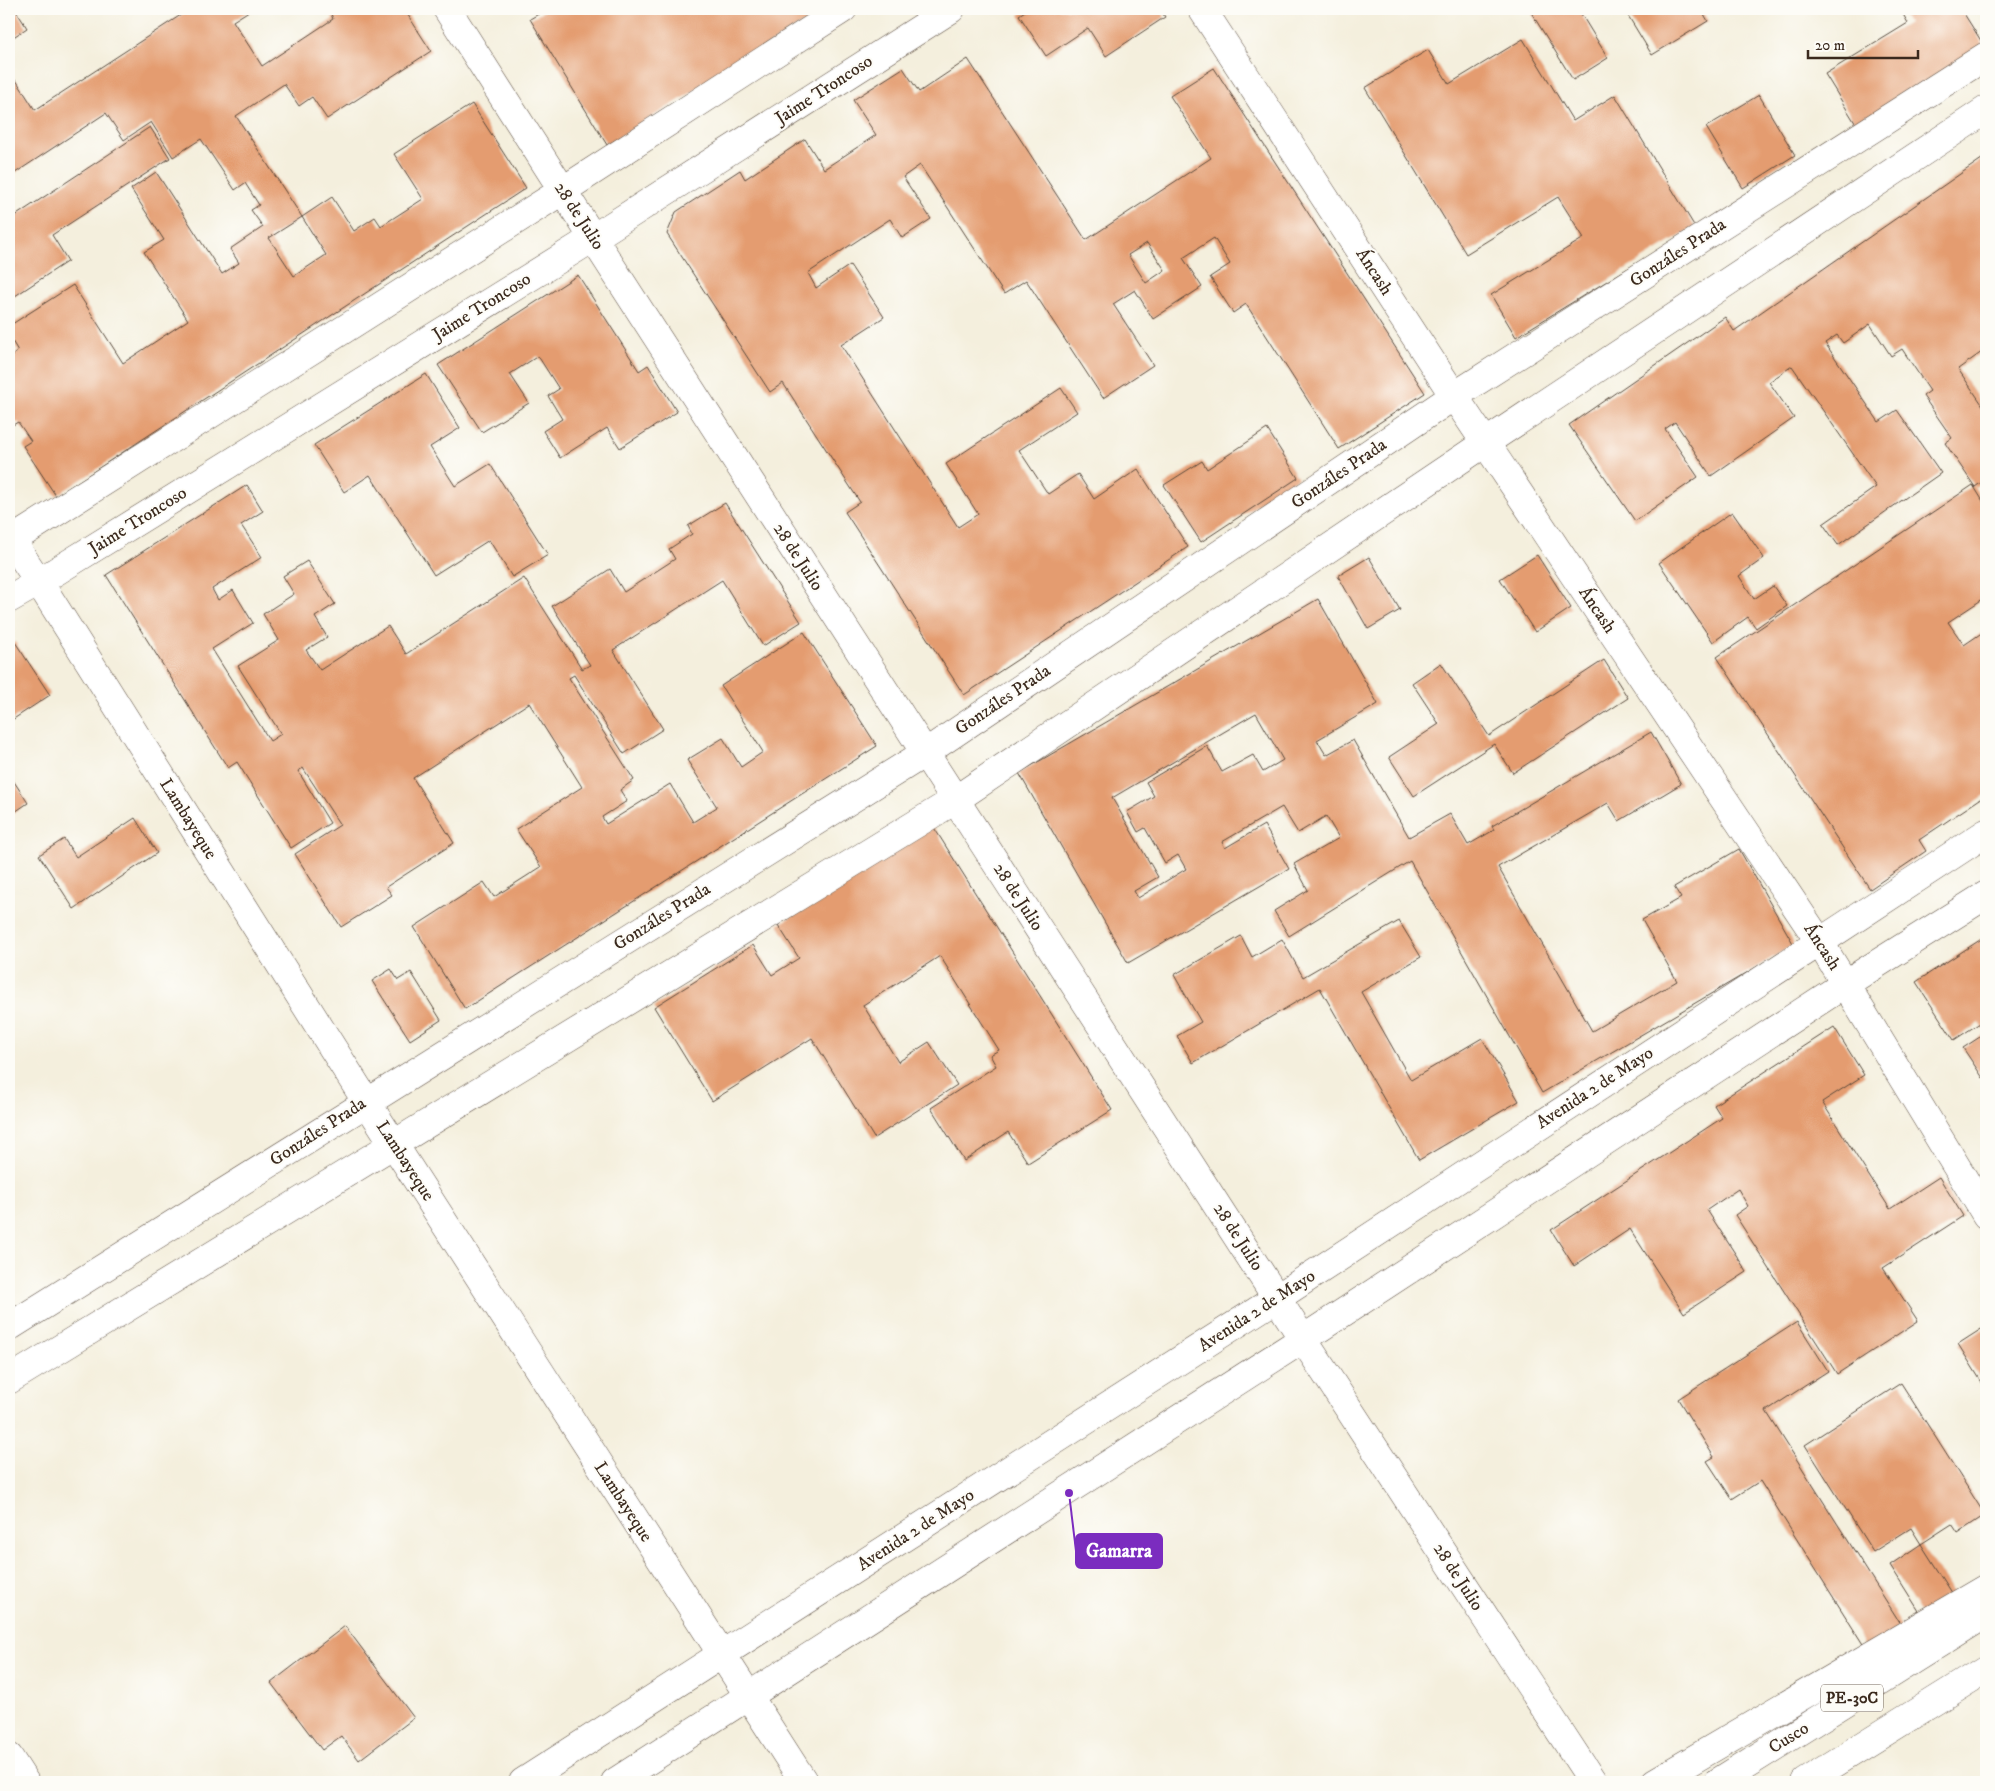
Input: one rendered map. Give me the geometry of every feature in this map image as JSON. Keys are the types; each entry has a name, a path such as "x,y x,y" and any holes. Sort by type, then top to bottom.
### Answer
{"main road":[{"name":"28 de Julio","path":"447,9 562,191 1303,1340 1593,1782"},
{"path":"9,540 562,191 843,9"},
{"name":"Jaime Troncoso","path":"9,598 39,582 593,238 951,9"},
{"name":"Áncash","path":"1202,9 1485,443 1846,984 1986,1215"},
{"name":"Gonzáles Prada","path":"9,1327 366,1101 925,753 1454,396 1986,56"},
{"path":"9,1380 955,800 1485,443 1986,110"},
{"name":"Lambayeque","path":"9,540 39,582 366,1101 804,1782"},
{"name":"Avenida 2 de Mayo","path":"523,1782 1277,1298 1986,833"},
{"path":"615,1782 1303,1340 1846,984 1986,895"},
{"path":"1655,1782 1986,1588"},
{"name":"Cusco","path":"1718,1782 1986,1614"},
{"name":"Cusco","path":"1754,1782 1986,1637"},
{"path":"1805,1782 1986,1669"},
{"path":"9,1757 25,1782"}],"building":[{"path":"9,9 15,9 27,28 9,40"},
{"path":"190,9 252,9 233,21 262,66 333,19 329,9 404,9 431,51 327,119 312,97 299,106 284,84 236,116 302,217 332,197 354,231 375,217 381,226 423,199 394,154 472,104 526,188 56,496 23,446 31,441 18,422 11,426 9,422 9,358 18,351 9,336 9,326 73,285 123,363 188,320 144,252 164,240 131,189 156,172 222,274 239,263 230,249 263,227 251,210 259,205 245,183 235,190 201,139 173,157 151,122 124,140 106,113 9,177 9,85 16,80 35,110","holes":["302,217 326,255 294,276 269,238"]},
{"path":"547,9 826,9 607,145 530,19"},
{"path":"1028,9 1160,9 1165,17 1106,56 1088,28 1046,56 1019,15"},
{"path":"1529,9 1578,9 1608,58 1573,80"},
{"path":"1624,9 1701,9 1708,21 1652,55"},
{"path":"1900,9 1961,9 1985,47 1857,126 1825,74 1908,23"},
{"path":"1523,39 1573,121 1615,95 1695,227 1516,337 1491,295 1584,238 1558,197 1466,254 1365,88 1428,50 1449,84"},
{"path":"968,59 1086,240 1211,158 1170,96 1214,68 1425,393 1339,449 1246,304 1233,313 1210,277 1230,264 1214,238 1183,258 1202,287 1153,319 1135,290 1113,304 1153,365 1103,398 1026,280 1004,294 920,165 903,177 931,219 902,238 890,219 808,273 816,288 850,265 884,317 841,345 958,527 978,514 946,464 1061,388 1077,412 1019,450 1048,494 1078,474 1094,499 1138,469 1188,547 964,695 845,512 860,502 783,383 770,392 667,234 676,212 740,170 745,179 805,139 824,169 876,135 853,100 903,68 919,92","holes":["1147,243 1165,270 1146,283 1128,255"]},
{"path":"1759,95 1795,155 1743,188 1706,127"},
{"path":"150,127 170,158 52,235 68,261 9,300 9,220"},
{"path":"1986,156 1986,286 1981,290 1986,297 1986,349 1958,369 1986,410 1986,479 1975,487 1945,443 1952,438 1923,396 1930,391 1902,349 1891,356 1870,324 1843,343 1837,335 1825,343 1879,422 1897,410 1941,473 1838,545 1823,524 1876,487 1792,366 1769,382 1794,418 1711,476 1675,422 1665,429 1698,477 1635,521 1569,425 1725,317 1734,331"},
{"path":"578,275 639,371 648,365 677,412 620,448 607,428 560,458 543,431 562,419 548,396 559,389 538,356 510,374 529,403 482,432 438,365"},
{"path":"426,374 460,428 430,447 455,486 490,464 548,555 512,577 489,540 434,575 370,475 344,492 314,445"},
{"path":"1267,429 1298,478 1201,542 1164,485 1202,461 1207,469"},
{"path":"247,485 263,511 241,525 262,557 212,589 218,600 233,590 253,623 212,649 270,741 281,734 238,666 279,640 263,614 294,594 283,576 307,561 335,604 315,617 327,637 306,650 320,670 388,626 406,654 524,578 582,669 590,665 552,606 610,569 624,592 675,559 669,549 692,534 688,526 725,503 801,622 763,646 722,580 613,650 663,729 624,754 574,675 569,678 634,780 620,790 627,801 602,817 606,824 670,784 693,822 717,807 687,760 723,738 741,767 763,752 721,686 804,632 877,746 465,1009 414,927 484,882 494,897 541,867 516,829 582,787 529,703 413,778 454,843 386,887 392,895 341,927 295,854 340,825 303,768 298,771 330,823 291,848 237,762 228,768 106,575"},
{"path":"1973,485 1986,506 1986,533 1983,535 1986,539 1986,597 1948,622 1964,645 1986,630 1986,795 1919,840 1926,851 1870,889 1717,657"},
{"path":"1732,512 1764,558 1739,576 1754,599 1773,586 1787,606 1756,628 1748,617 1713,642 1659,563"},
{"path":"1537,555 1571,608 1535,632 1500,579"},
{"path":"1369,557 1400,610 1368,629 1338,576"},
{"path":"1318,599 1378,704 1317,740 1326,755 1353,740 1409,837 1450,814 1468,845 1494,830 1492,826 1651,732 1681,784 1619,821 1608,803 1498,867 1592,1031 1677,981 1642,920 1681,898 1674,887 1739,849 1794,945 1542,1093 1410,861 1289,936 1274,911 1308,890 1294,864 1339,838 1326,816 1298,833 1282,807 1222,842 1225,848 1264,825 1289,869 1128,963 1019,773","holes":["1256,713 1283,760 1263,772 1253,755 1222,772 1207,746 1146,782 1154,796 1127,812 1138,832 1145,828 1165,863 1178,855 1186,869 1138,898 1134,891 1158,877 1112,798"]},
{"path":"15,642 50,695 9,722 9,645"},
{"path":"1604,660 1628,698 1513,773 1494,744 1414,796 1389,757 1439,724 1412,683 1441,663 1489,736"},
{"path":"9,774 28,803 9,816"},
{"path":"135,818 157,853 74,909 39,855 64,839 76,857"},
{"path":"933,826 1112,1110 1028,1163 1008,1132 964,1161 931,1108 996,1066 990,1055 999,1050 940,956 863,1005 898,1062 929,1042 957,1085 874,1138 812,1038 712,1101 654,1007 753,945 772,975 799,958 778,925"},
{"path":"1399,921 1421,957 1361,992 1411,1080 1482,1038 1519,1101 1419,1160 1320,988 1193,1063 1177,1036 1201,1022 1174,975 1241,936 1252,957 1282,939 1303,977"},
{"path":"1986,936 1986,1032 1980,1023 1954,1040 1916,982"},
{"path":"391,969 398,980 411,972 441,1020 410,1040 372,981"},
{"path":"1834,1027 1864,1075 1822,1102 1890,1209 1939,1177 1963,1216 1883,1268 1918,1321 1837,1374 1735,1215 1748,1206 1738,1189 1707,1210 1747,1272 1684,1313 1630,1229 1574,1266 1551,1230 1722,1118 1714,1105"},
{"path":"1986,1033 1986,1076 1983,1078 1963,1048"},
{"path":"1797,1322 1828,1371 1766,1411 1902,1626 1866,1649 1760,1481 1732,1499 1707,1461 1714,1457 1678,1399"},
{"path":"1986,1326 1986,1389 1958,1344"},
{"path":"1901,1383 1985,1515 1958,1533 1952,1524 1921,1544 1911,1528 1873,1552 1805,1445"},
{"path":"1921,1544 1956,1599 1924,1619 1890,1565"},
{"path":"345,1626 414,1718 359,1760 341,1736 322,1750 271,1683"}],"place":[{"name":"Gamarra","path":"1069,1493"}]}
